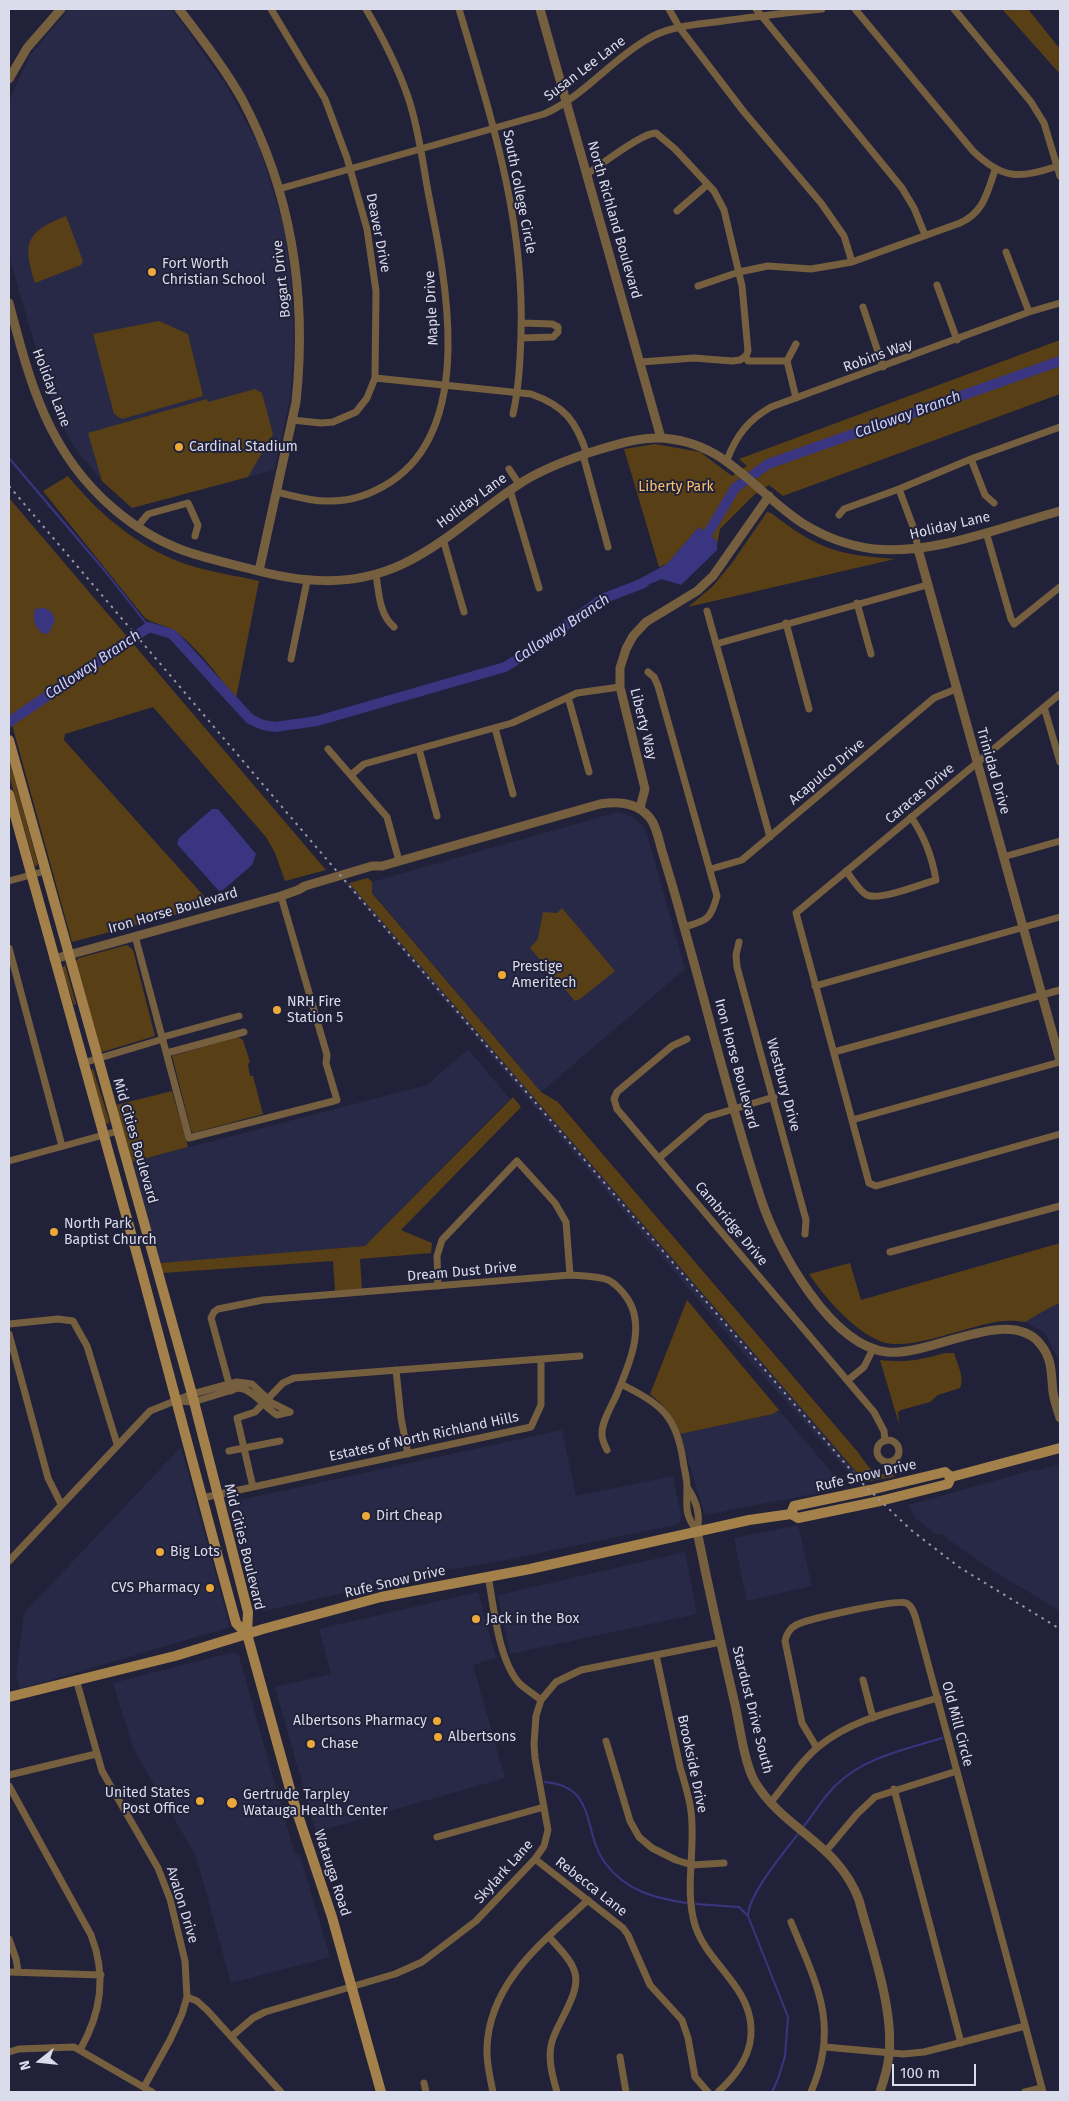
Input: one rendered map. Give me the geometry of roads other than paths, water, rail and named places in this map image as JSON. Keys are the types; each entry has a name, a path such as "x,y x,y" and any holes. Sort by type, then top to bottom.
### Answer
{"main road":[{"name":"Mid Cities Boulevard","path":"9,740 97,1059 222,1494 248,1612 247,1634"},
{"name":"Mid Cities Boulevard","path":"9,794 236,1623 247,1634"},
{"path":"132,1239 147,1234"},
{"name":"Rufe Snow Drive","path":"9,1697 170,1657 381,1597 530,1569 749,1520 791,1514 798,1518 890,1499 948,1484 951,1477 1060,1448"},
{"name":"Watauga Road","path":"247,1634 293,1800 332,1917 381,2092"}],"street":[{"path":"9,79 27,48 61,9"},
{"name":"Bogart Drive","path":"179,9 221,66 241,98 264,145 279,189 293,242 300,293 300,353 296,402 259,571"},
{"name":"Deaver Drive","path":"271,9 325,98 350,168 367,229 376,291 375,378 367,398 356,412 326,423 292,420"},
{"name":"Maple Drive","path":"276,492 316,500 332,501 351,499 385,486 410,466 428,442 441,406 448,326 443,267 420,149 406,91 389,49 366,9"},
{"name":"South College Circle","path":"459,9 494,128 509,188 520,258 521,360 518,393 513,414"},
{"name":"North Richland Boulevard","path":"540,9 662,438"},
{"path":"669,9 679,28 744,112 821,203 844,236 852,262"},
{"name":"Susan Lee Lane","path":"279,189 544,114 566,102 614,62 644,40 656,34 758,12 822,9"},
{"path":"855,9 974,152 995,170 1004,173 1029,174 1058,166"},
{"path":"954,9 1031,102 1044,123 1060,176"},
{"path":"758,12 902,188 914,208 925,235"},
{"path":"587,174 636,140 647,134 656,133 675,148 714,191 724,210 740,272 748,351 746,356 740,360 732,361 694,358 641,362"},
{"path":"698,286 740,272 768,266 811,269 852,262 960,223 974,215 983,204 995,170"},
{"path":"677,211 708,186"},
{"path":"1006,252 1029,312"},
{"path":"937,285 957,340"},
{"name":"Holiday Lane","path":"9,302 33,387 49,425 75,470 89,486 137,527 184,550 259,571 307,581 328,582 376,575 419,555 510,490 537,474 585,454 631,441 662,438 694,444 727,460 802,522 835,539 873,549 900,550 937,546 1060,511"},
{"name":"Robins Way","path":"727,460 738,436 751,421 771,408 1029,312 1060,303"},
{"path":"863,307 883,367"},
{"path":"521,338 553,337 558,332 558,327 552,324 522,323"},
{"path":"796,344 786,361 796,398"},
{"path":"746,356 748,361 755,362 786,361"},
{"path":"375,378 532,394 557,406 576,425 608,547"},
{"path":"839,515 844,509 899,489 972,458 1060,427"},
{"path":"972,458 986,495 994,503"},
{"path":"509,469 519,484"},
{"name":"Trinidad Drive","path":"899,489 915,532 927,585 1060,1061"},
{"path":"510,490 539,588"},
{"name":"Liberty Way","path":"640,808 645,789 620,687 620,668 626,649 633,636 646,622 688,597 713,576 766,493"},
{"path":"137,527 148,514 188,502 198,525 195,536"},
{"path":"986,532 1014,624 1060,587"},
{"path":"443,539 464,612"},
{"path":"376,575 382,610 388,622 394,627"},
{"path":"291,659 307,581"},
{"path":"716,644 857,603 927,585"},
{"path":"857,603 871,654"},
{"path":"707,611 770,837"},
{"path":"786,623 809,709"},
{"path":"648,672 654,677 658,686 711,869 717,896 712,914 703,922 684,927"},
{"path":"351,775 364,764 494,728 530,716 578,693 620,687"},
{"name":"Acapulco Drive","path":"711,869 742,860 934,698 956,689"},
{"name":"Caracas Drive","path":"815,986 796,913 1060,694"},
{"path":"568,697 589,772"},
{"path":"1044,707 1060,762"},
{"path":"494,728 513,794"},
{"path":"419,748 437,816"},
{"path":"328,749 387,817 399,861"},
{"name":"Iron Horse Boulevard","path":"54,959 298,890 306,891 378,870 382,866 600,804 611,802 640,808 653,823 684,927 733,1109 762,1203 787,1257 802,1282 840,1330 856,1342 886,1352 902,1352 924,1348 999,1328 1029,1334 1041,1345 1049,1360 1054,1379 1053,1392 1060,1418"},
{"path":"846,871 866,894 871,896 880,896 936,880 928,846 911,817"},
{"path":"1003,857 1060,841"},
{"path":"9,881 45,871"},
{"path":"135,936 189,1138 337,1100 326,1063 327,1055 281,896"},
{"path":"1060,917 815,986 870,1183 876,1186 1060,1134"},
{"name":"Westbury Drive","path":"739,942 736,955 737,967 806,1220 804,1234"},
{"path":"9,948 62,1146"},
{"path":"834,1052 1060,990"},
{"path":"82,1063 239,1016"},
{"path":"167,1053 244,1032"},
{"name":"Cambridge Drive","path":"687,1039 672,1046 617,1092 614,1099 617,1109 874,1412 884,1431 886,1441"},
{"path":"852,1120 1060,1061"},
{"path":"659,1158 706,1117 774,1097"},
{"path":"9,1161 118,1131"},
{"path":"438,1286 437,1256 442,1240 517,1162 555,1203 566,1222 570,1275"},
{"path":"890,1252 1060,1206"},
{"name":"Dream Dust Drive","path":"230,1388 212,1318 214,1312 218,1309 263,1300 570,1275 608,1280 623,1292 634,1308 637,1325 634,1342 621,1384 603,1426 602,1436 607,1450"},
{"path":"9,1324 58,1319 73,1321 87,1346 117,1444"},
{"path":"9,1334 48,1478 61,1504"},
{"path":"848,1380 864,1366 872,1348"},
{"path":"253,1487 237,1418 255,1412 283,1383 294,1378 580,1356"},
{"name":"Estates of North Richland Hills","path":"202,1498 531,1427 541,1405 541,1359"},
{"path":"396,1370 401,1418 408,1454"},
{"name":"Iron Horse Boulevard","path":"1054,1379 1060,1386"},
{"path":"621,1384 648,1397 672,1422 682,1452 687,1487 685,1498 689,1521 697,1531"},
{"path":"9,1561 150,1411 176,1400 193,1398 230,1388 246,1389 266,1402"},
{"path":"229,1451 280,1441"},
{"name":"Stardust Drive South","path":"697,1531 751,1772 755,1781 771,1802 826,1851 849,1876 859,1900 884,1996 890,2036 887,2071 880,2092"},
{"path":"488,1576 497,1624 508,1663 519,1683 541,1700"},
{"name":"Old Mill Circle","path":"817,1748 802,1723 786,1638 795,1626 874,1606 904,1602 910,1605 916,1619 938,1698 1042,2090"},
{"name":"Skylark Lane","path":"232,2036 253,2018 265,2012 410,1968 442,1949 476,1922 535,1858 547,1840 548,1830 534,1744 536,1716 541,1700 556,1682 573,1673 721,1642"},
{"name":"Brookside Drive","path":"656,1655 691,1811 691,1904 695,1926 701,1939 733,1981 748,2008 751,2026 751,2036 745,2058 718,2092"},
{"name":"Avalon Drive","path":"76,1679 96,1754 112,1788 158,1868 186,1961 187,1997 170,2040 144,2087"},
{"path":"862,1680 873,1718"},
{"path":"771,1802 817,1748 835,1734 873,1718 938,1698"},
{"path":"606,1741 632,1828 639,1837 652,1848 676,1860 692,1865 724,1863"},
{"path":"9,1776 96,1754"},
{"path":"826,1851 869,1800 894,1789 957,1771"},
{"path":"9,1786 91,1935 99,1957 99,1999 90,2032 80,2050"},
{"path":"894,1789 961,2043"},
{"path":"437,1837 544,1807"},
{"name":"Rebecca Lane","path":"535,1858 623,1928 632,1942 650,1985 682,2020 688,2038 695,2078 708,2092"},
{"path":"493,2092 488,2070 487,2048 491,2021 508,1982 537,1947 588,1900"},
{"path":"791,1922 822,2000 825,2017 825,2047 821,2066 811,2092"},
{"path":"549,1937 571,1961 576,1986 574,1997 551,2044 550,2064 557,2092"},
{"path":"9,1939 18,1972"},
{"path":"9,1972 100,1975"},
{"path":"187,1997 197,2001 232,2036 281,2092"},
{"path":"825,2047 889,2053 924,2052 1024,2026"},
{"path":"9,2052 19,2048 54,2049 62,2046 80,2050 152,2092"},
{"path":"620,2057 626,2092"},
{"path":"424,2083 426,2092"},
{"path":"1025,2092 1042,2090"}],"waterway":[{"name":"Calloway Branch","path":"701,545 735,488 768,464 1060,361"},
{"path":"9,458 105,571 149,627"},
{"name":"Calloway Branch","path":"9,722 149,627 172,634 250,719 263,725 275,727 317,721 505,667 602,599 644,583"},
{"path":"804,1826 835,1786 846,1776 872,1761 942,1738"},
{"path":"545,1782 562,1786 574,1792 586,1813 598,1851 606,1864 623,1881 652,1896 686,1903"},
{"path":"772,2092 785,2056 788,2017 748,1916 760,1886 798,1834"},
{"path":"696,1904 739,1907 747,1915"}],"railway":[{"path":"9,486 862,1483 911,1530 959,1567 1060,1629"}],"place":[{"name":"Fort Worth Christian School","path":"152,272"},
{"name":"Cardinal Stadium","path":"179,447"},
{"name":"Prestige Ameritech","path":"502,975"},
{"name":"NRH Fire Station 5","path":"277,1010"},
{"name":"North Park Baptist Church","path":"54,1232"},
{"name":"Dirt Cheap","path":"366,1516"},
{"name":"Big Lots","path":"160,1552"},
{"name":"CVS Pharmacy","path":"210,1588"},
{"name":"Jack in the Box","path":"476,1619"},
{"name":"Albertsons Pharmacy","path":"437,1721"},
{"name":"Albertsons","path":"438,1737"},
{"name":"Chase","path":"311,1744"},
{"name":"United States Post Office","path":"200,1801"},
{"name":"Gertrude Tarpley Watauga Health Center","path":"232,1803"}],"park label":[{"name":"Liberty Park","path":"676,487"}]}
